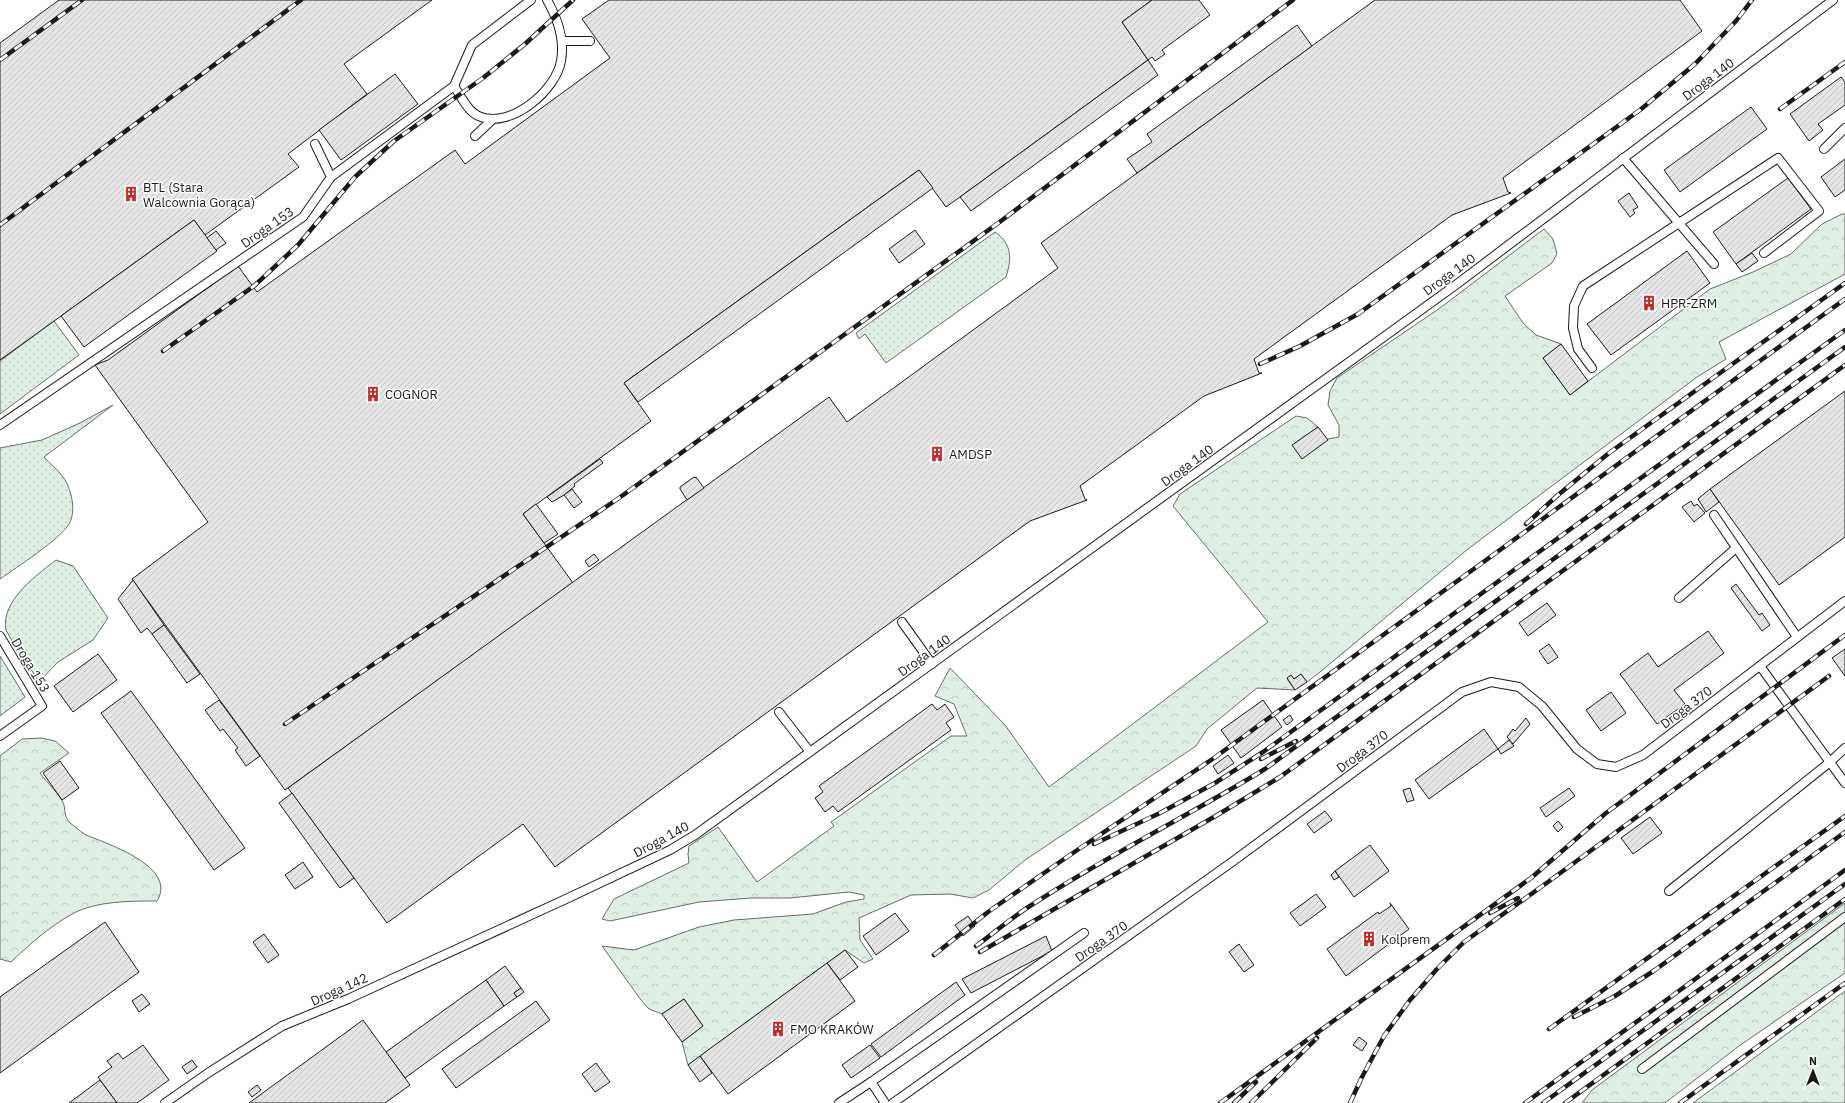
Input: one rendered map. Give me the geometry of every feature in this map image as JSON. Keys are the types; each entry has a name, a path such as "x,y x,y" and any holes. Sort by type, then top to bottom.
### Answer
{"lane":[{"name":"Droga 153","path":"0,425 303,217 331,177 454,86 472,45 531,0"},
{"path":"454,86 470,110 480,117 493,119 507,117 521,112 552,83 561,62 562,41 558,20 547,0"},
{"name":"Droga 140","path":"533,914 670,850 695,835 1457,284 1833,0"},
{"path":"562,41 590,41"},
{"path":"475,136 493,119"},
{"path":"1824,149 1845,128"},
{"path":"315,144 331,177"},
{"path":"1623,158 1714,264"},
{"path":"1592,368 1578,349 1572,328 1574,306 1583,286 1680,224 1778,158 1819,210 1764,253"},
{"path":"1714,515 1798,637"},
{"path":"1679,598 1736,548"},
{"name":"Droga 370","path":"893,1103 1232,862 1462,692 1491,682 1519,687 1542,706 1577,749 1597,764 1616,766 1643,755 1845,601"},
{"path":"902,622 932,664"},
{"name":"Droga 153","path":"0,636 42,706 0,736"},
{"path":"1760,666 1845,783"},
{"path":"779,712 810,752"},
{"path":"1669,891 1830,762 1845,748"},
{"name":"Droga 142","path":"165,1103 208,1073 282,1026 348,999 533,914"},
{"path":"1642,1069 1845,917"},
{"path":"839,1103 1084,933"},
{"path":"871,1082 885,1103"}],"green space":[{"path":"1845,214 1845,274 1719,342 1726,359 1697,377 1468,549 1307,682 1301,674 1294,679 1291,675 1287,679 1295,690 1257,688 1207,729 1196,746 1025,860 989,890 973,898 950,894 911,895 859,918 860,940 873,959 864,963 845,950 688,1065 682,1042 703,1026 684,999 662,1014 649,1009 602,946 634,950 699,927 734,920 813,914 846,902 864,899 864,895 849,892 790,898 751,898 699,902 610,921 602,919 614,899 689,863 689,846 718,827 757,882 834,826 831,822 951,736 967,736 954,704 935,696 950,668 1005,725 1049,787 1268,622 1173,506 1180,494 1296,416 1307,418 1318,427 1293,445 1339,437 1339,425 1328,405 1330,391 1337,378 1440,308 1544,229 1553,239 1557,254 1552,263 1505,296 1523,323 1536,335 1561,344 1543,358 1570,395 1710,289 1753,272 1791,254 1822,224"},
{"path":"995,232 1005,241 1008,247 1010,258 1006,277 886,363 865,334 859,339 856,333"},
{"path":"54,321 79,355 0,414 0,361"},
{"path":"113,405 44,457 61,474 71,493 73,513 71,519 69,524 56,538 0,579 0,448 42,440 80,423"},
{"path":"56,560 73,566 108,618 93,640 58,662 39,682 6,630 6,619 14,599 22,589"},
{"path":"0,656 25,697 0,716"},
{"path":"41,738 55,741 69,753 40,773 62,801 69,822 86,835 109,844 138,859 150,868 158,878 161,889 157,901 102,904 92,906 72,914 55,924 11,962 0,959 0,756 22,739"},
{"path":"1845,903 1845,973 1739,1046 1665,1103 1582,1103 1592,1090"},
{"path":"1845,991 1845,1103 1693,1103"}],"building":[{"name":"BTL (Stara Walcownia Gorąca)","path":"59,0 432,0 344,64 367,94 288,154 299,167 205,235 194,220 0,360 0,43"},
{"name":"COGNOR","path":"609,0 1152,0 1122,22 1148,60 960,197 946,207 919,170 624,383 651,421 523,514 573,583 285,790 132,579 208,522 95,365 108,360 238,266 257,292 455,150 465,164 610,58 582,19"},
{"path":"1152,0 1199,0 1210,15 1162,50 1165,54 1155,61 1152,57 1148,60 1122,22"},
{"name":"AMDSP","path":"1375,0 1680,0 1702,31 1503,178 1508,192 1511,193 1452,215 1254,359 1259,373 1262,373 1204,396 1080,486 1085,499 1087,500 1030,521 555,867 523,824 387,923 288,788 829,397 847,422 1058,268 1041,243"},
{"path":"1297,25 1312,46 1137,173 1127,159 1152,142 1147,134"},
{"path":"1148,60 1158,75 971,211 960,197"},
{"path":"395,74 418,104 341,160 319,130"},
{"path":"1841,77 1845,82 1845,105 1818,124 1823,130 1809,141 1790,114"},
{"path":"1751,107 1767,129 1680,192 1664,170"},
{"path":"1845,159 1845,190 1835,197 1821,177"},
{"path":"919,170 933,188 638,402 624,383"},
{"name":"HPR-ZRM","path":"1788,178 1811,209 1736,264 1713,232"},
{"path":"1629,193 1638,207 1633,210 1635,213 1630,217 1618,201"},
{"path":"194,220 217,251 84,347 61,316"},
{"path":"915,230 925,244 899,263 889,249"},
{"path":"216,231 226,243 216,250 207,238"},
{"name":"HPR-ZRM","path":"1687,251 1710,283 1611,355 1587,324"},
{"path":"1752,253 1758,261 1742,272 1736,264"},
{"path":"1561,344 1588,381 1570,395 1543,358"},
{"path":"1845,391 1845,537 1779,585 1710,489"},
{"path":"1318,427 1328,440 1302,459 1292,445"},
{"path":"600,459 603,463 574,484 575,486 564,495 552,502 547,497"},
{"path":"696,477 704,488 687,500 680,487"},
{"path":"572,489 582,502 574,508 564,495"},
{"path":"1710,489 1719,502 1706,512 1698,499"},
{"path":"1691,501 1694,506 1697,504 1705,513 1694,522 1682,507"},
{"path":"536,504 558,534 544,543 523,514"},
{"path":"594,554 599,560 589,567 585,561"},
{"path":"133,580 164,625 152,634 147,628 141,633 118,599"},
{"path":"1736,584 1759,615 1762,613 1770,625 1762,631 1731,588"},
{"path":"1547,603 1556,615 1528,636 1519,623"},
{"path":"164,625 200,674 187,683 152,634"},
{"path":"1708,631 1724,653 1674,690 1685,704 1657,724 1620,674 1648,653 1658,667"},
{"path":"1549,644 1558,657 1548,664 1539,651"},
{"path":"1845,649 1845,676 1832,658"},
{"path":"98,654 117,680 73,712 54,686"},
{"path":"1301,674 1307,682 1295,690 1287,678 1291,675 1294,679"},
{"path":"131,691 245,848 214,870 101,713"},
{"path":"1611,692 1626,713 1601,731 1586,710"},
{"path":"219,700 260,756 246,766 235,750 238,748 223,729 220,731 205,710"},
{"path":"1263,700 1282,727 1241,758 1221,730"},
{"path":"932,704 937,710 945,704 954,717 946,723 951,730 838,812 833,806 825,812 815,798 823,792 819,786"},
{"path":"1290,715 1293,720 1287,725 1283,720"},
{"path":"1526,718 1530,724 1513,744 1507,737 1513,729 1515,731"},
{"path":"1484,729 1498,749 1429,799 1415,780"},
{"path":"1509,740 1514,746 1501,754 1498,749"},
{"path":"1228,755 1234,763 1218,774 1213,766"},
{"path":"60,761 79,788 62,800 43,773"},
{"path":"1410,788 1414,800 1407,802 1403,790"},
{"path":"1569,788 1575,796 1546,817 1540,808"},
{"path":"292,793 354,878 340,888 279,803"},
{"path":"1325,811 1332,820 1314,833 1307,824"},
{"path":"1650,817 1662,833 1633,854 1621,838"},
{"path":"1558,821 1563,827 1558,832 1553,826"},
{"path":"1370,845 1389,871 1354,897 1335,871"},
{"path":"303,862 313,877 295,889 285,875"},
{"path":"1335,871 1339,877 1334,880 1331,875"},
{"path":"1316,894 1326,907 1300,926 1290,913"},
{"name":"Kolprem","path":"1390,903 1409,929 1346,976 1327,949 1378,912 1379,914 1391,906"},
{"path":"895,913 909,931 876,955 863,936"},
{"path":"968,916 975,926 963,936 955,925"},
{"path":"105,922 139,972 0,1073 0,997"},
{"path":"264,934 279,955 268,963 253,942"},
{"path":"1046,936 1052,951 971,993 962,979"},
{"path":"1239,944 1254,965 1244,972 1229,952"},
{"path":"845,950 858,967 840,980 827,963"},
{"name":"FMO KRAKÓW","path":"827,963 855,1001 728,1094 700,1056"},
{"path":"505,966 521,988 514,993 517,997 504,1006 486,980"},
{"path":"486,980 504,1006 405,1078 386,1052"},
{"path":"956,982 965,995 881,1057 871,1044"},
{"path":"521,988 524,992 517,997 514,993"},
{"path":"142,994 150,1004 139,1012 132,1001"},
{"path":"684,999 703,1026 682,1042 662,1014"},
{"path":"536,1001 550,1020 456,1088 442,1069"},
{"path":"363,1020 410,1085 385,1103 249,1103"},
{"path":"1359,1037 1367,1043 1362,1051 1353,1045"},
{"path":"143,1045 169,1080 137,1103 117,1103 98,1077 112,1067 107,1061 118,1053 123,1059"},
{"path":"870,1045 880,1058 851,1078 842,1065"},
{"path":"700,1056 712,1073 700,1082 688,1065"},
{"path":"192,1060 197,1067 187,1074 182,1067"},
{"path":"596,1063 610,1082 595,1092 582,1074"},
{"path":"100,1080 117,1103 69,1103"},
{"path":"257,1085 261,1090 252,1097 248,1092"}],"railway":[{"path":"0,60 82,0"},
{"path":"0,225 301,0"},
{"path":"163,351 254,286 298,245 355,177 394,141 483,78 525,44 573,0"},
{"path":"285,724 619,498 1001,221 1293,0"},
{"path":"1260,364 1300,346 1358,314 1640,110 1695,64 1736,21 1752,0"},
{"path":"1780,109 1845,62"},
{"path":"1526,524 1558,495 1609,453 1845,283"},
{"path":"934,955 988,912 1214,758 1845,299"},
{"path":"1094,844 1160,813 1215,783 1263,752 1845,330"},
{"path":"976,946 1023,911 1088,870 1265,769 1845,347"},
{"path":"980,952 1219,814 1280,777 1845,365"},
{"path":"1220,1103 1531,878 1606,813 1845,635"},
{"path":"1350,1103 1384,1036 1410,1000 1437,969 1464,942 1829,676"},
{"path":"1261,759 1296,741"},
{"path":"1549,1029 1845,816"},
{"path":"1574,1017 1615,996 1655,970 1845,832"},
{"path":"1525,1103 1845,870"},
{"path":"1543,1103 1845,884"},
{"path":"1490,913 1518,898"},
{"path":"1565,1103 1845,899"},
{"path":"1680,1103 1845,983"},
{"path":"1251,1103 1317,1038"},
{"path":"1234,1103 1256,1082"}],"place":[{"name":"BTL (Stara Walcownia Gorąca)","path":"131,194"},
{"name":"HPR-ZRM","path":"1649,303"},
{"name":"COGNOR","path":"373,394"},
{"name":"AMDSP","path":"937,454"},
{"name":"Kolprem","path":"1369,939"},
{"name":"FMO KRAKÓW","path":"778,1029"}]}
